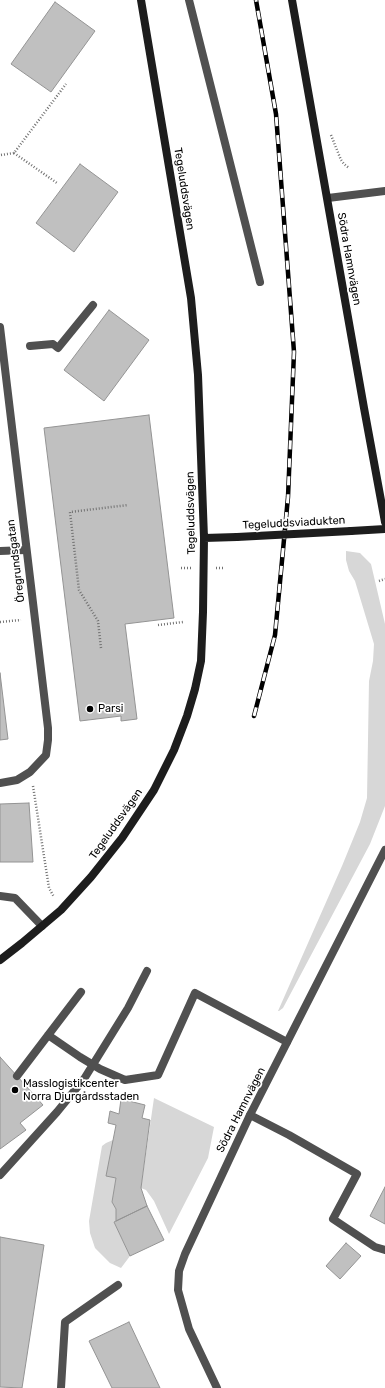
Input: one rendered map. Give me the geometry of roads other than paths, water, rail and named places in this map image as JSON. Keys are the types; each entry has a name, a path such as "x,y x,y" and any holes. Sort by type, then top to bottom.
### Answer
{"main road":[{"name":"Tegeluddsvägen","path":"0,960 61,910 91,877 122,838 154,790 182,732 195,689 201,661 204,538 198,375 191,298 141,0"},
{"name":"Södra Hamnvägen","path":"292,0 381,479 385,522"},
{"name":"Tegeluddsviadukten","path":"204,538 351,532 385,529"}],"street":[{"path":"189,0 260,282"},
{"path":"328,198 385,191"},
{"path":"30,346 53,344 58,348 93,305"},
{"name":"Öregrundsgatan","path":"0,327 4,393 26,550 48,728 46,756 30,772 17,780 0,783"},
{"path":"0,551 26,550"},
{"name":"Södra Hamnvägen","path":"217,1388 189,1329 178,1290 179,1270 185,1254 250,1115 385,850"},
{"path":"0,896 15,898 42,926"},
{"path":"0,1175 57,1112 93,1065 128,1008 147,972"},
{"path":"18,1076 82,992"},
{"path":"48,1035 93,1065 125,1080 158,1075 195,994 287,1042"},
{"path":"250,1115 289,1135 357,1174 333,1219 376,1247 385,1250"},
{"path":"61,1388 65,1322 118,1285"}],"railway":[{"path":"254,716 275,635 288,497 294,352 276,114 256,0"}],"place":[{"name":"Parsi","path":"90,709"},
{"name":"Masslogistikcenter Norra Djurgårdsstaden","path":"15,1090"}]}
